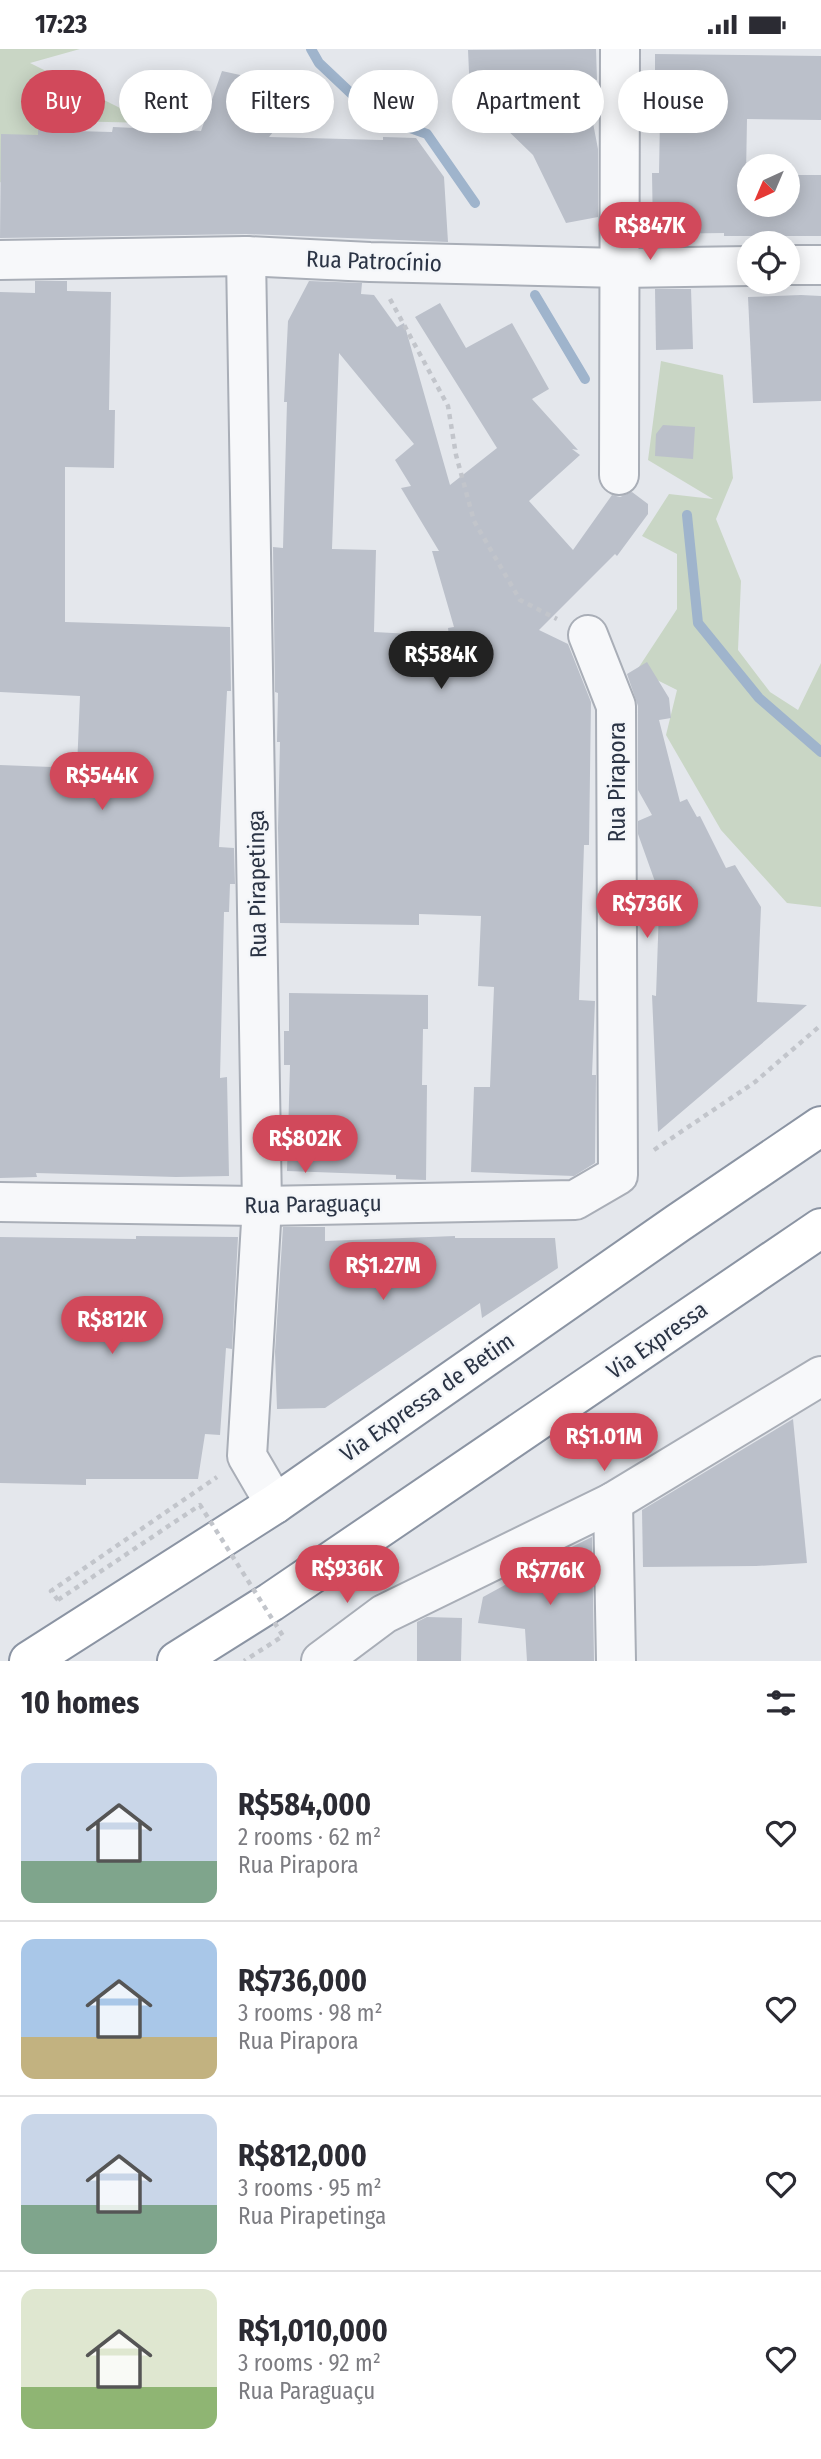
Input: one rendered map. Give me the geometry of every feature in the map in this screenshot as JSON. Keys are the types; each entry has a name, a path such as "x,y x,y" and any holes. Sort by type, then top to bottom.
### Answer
{"highway":[{"name":"Via Expressa de Betim","path":"29,1661 275,1504 677,1223 821,1126"},
{"name":"Via Expressa","path":"177,1661 271,1602 821,1228"}],"street":[{"path":"619,475 620,49"},
{"name":"Rua Patrocínio","path":"0,260 246,256 370,263 620,268 737,266"},
{"name":"Rua Pirapetinga","path":"246,256 262,1206 247,1456"},
{"path":"800,265 821,265"},
{"name":"Rua Pirapora","path":"589,635 616,706 618,1175"},
{"name":"Rua Paraguaçu","path":"0,1202 262,1206 575,1200 618,1175"},
{"path":"321,1661 384,1613 613,1502 821,1376"},
{"path":"247,1456 275,1504"},
{"path":"613,1502 616,1661"}],"path":[{"path":"370,263 449,406 456,455 474,521 520,600 589,635"},
{"path":"618,1175 755,1082 821,1025"},
{"path":"244,1661 283,1636 200,1506 58,1600 51,1591 247,1456"}],"green space":[{"path":"0,49 80,49 30,63 44,70 21,70 21,133 61,133 38,194 0,182"},
{"path":"105,100 119,108 119,122 105,122"},
{"path":"661,361 723,375 733,478 716,519 741,581 738,650 770,692 798,710 821,663 821,907 787,903 721,830 666,735 677,690 637,670 677,609 677,554 642,536 669,494 713,499 648,460"}],"building":[{"path":"596,49 597,70 469,70 468,50"},
{"path":"655,54 821,56 821,120 747,119 746,154 737,154 737,217 800,217 800,175 821,175 821,236 800,236 800,231 737,231 737,236 724,236 724,233 653,234 652,173 659,173 660,133 728,133 728,70 655,70"},
{"path":"222,71 226,72 226,133 383,140 383,137 416,138 444,177 448,242 246,234 0,238 1,134 105,133 112,132 113,127 119,127 119,133 212,133 212,100"},
{"path":"510,133 595,133 598,149 598,217 566,223 533,155"},
{"path":"35,281 67,281 67,291 111,292 109,410 115,410 114,468 65,467 65,622 230,627 231,691 227,691 219,847 234,848 235,884 230,884 229,912 224,912 220,1078 227,1077 229,1176 36,1173 37,1177 0,1178 0,765 77,768 80,696 0,692 0,292 35,293"},
{"path":"309,281 362,283 361,294 374,295 397,327 404,323 450,485 497,448 415,317 440,303 466,348 512,323 549,389 532,399 578,450 572,449 580,455 529,501 573,550 612,495 620,497 632,492 648,504 648,514 617,556 615,554 539,630 568,644 591,702 589,845 584,845 579,1000 595,1001 592,1075 596,1075 595,1163 574,1176 471,1172 474,1087 490,1087 494,987 478,986 481,916 419,914 419,925 280,923 280,742 277,742 278,693 275,692 273,547 283,548 287,402 284,402 288,321","holes":["339,353 414,444 395,460 411,486 401,488 439,551 432,551 454,627 448,628 449,636 374,632 376,550 332,549"]},
{"path":"655,289 691,289 693,349 656,350"},
{"path":"821,296 821,401 753,403 748,297"},
{"path":"663,425 695,427 693,459 655,456 656,434"},
{"path":"647,662 669,698 671,718 659,720 680,802 687,799 697,817 700,816 726,868 735,865 761,907 757,1002 807,1005 658,1132 652,995 656,996 659,909 653,892 658,890 638,834 638,821 652,815 638,790 638,706 627,674"},
{"path":"289,993 428,995 428,1029 423,1029 422,1085 427,1085 426,1180 396,1179 396,1175 287,1171 290,1065 284,1065 284,1031 289,1031"},
{"path":"283,1227 325,1227 325,1241 455,1236 555,1238 558,1268 482,1318 480,1303 325,1408 277,1409 275,1352"},
{"path":"136,1236 238,1237 232,1349 226,1348 220,1435 205,1434 198,1479 86,1479 86,1485 0,1483 0,1237 136,1239"},
{"path":"793,1419 807,1563 643,1567 642,1510"},
{"path":"592,1537 594,1661 527,1661 525,1629 478,1623 483,1597 529,1572 529,1568"},
{"path":"427,1617 462,1618 461,1661 417,1661 417,1622"}],"waterway":[{"path":"311,49 319,63 374,115 427,134 475,203"},
{"path":"535,295 585,379"},
{"path":"687,515 698,623 759,698 821,752"}]}
